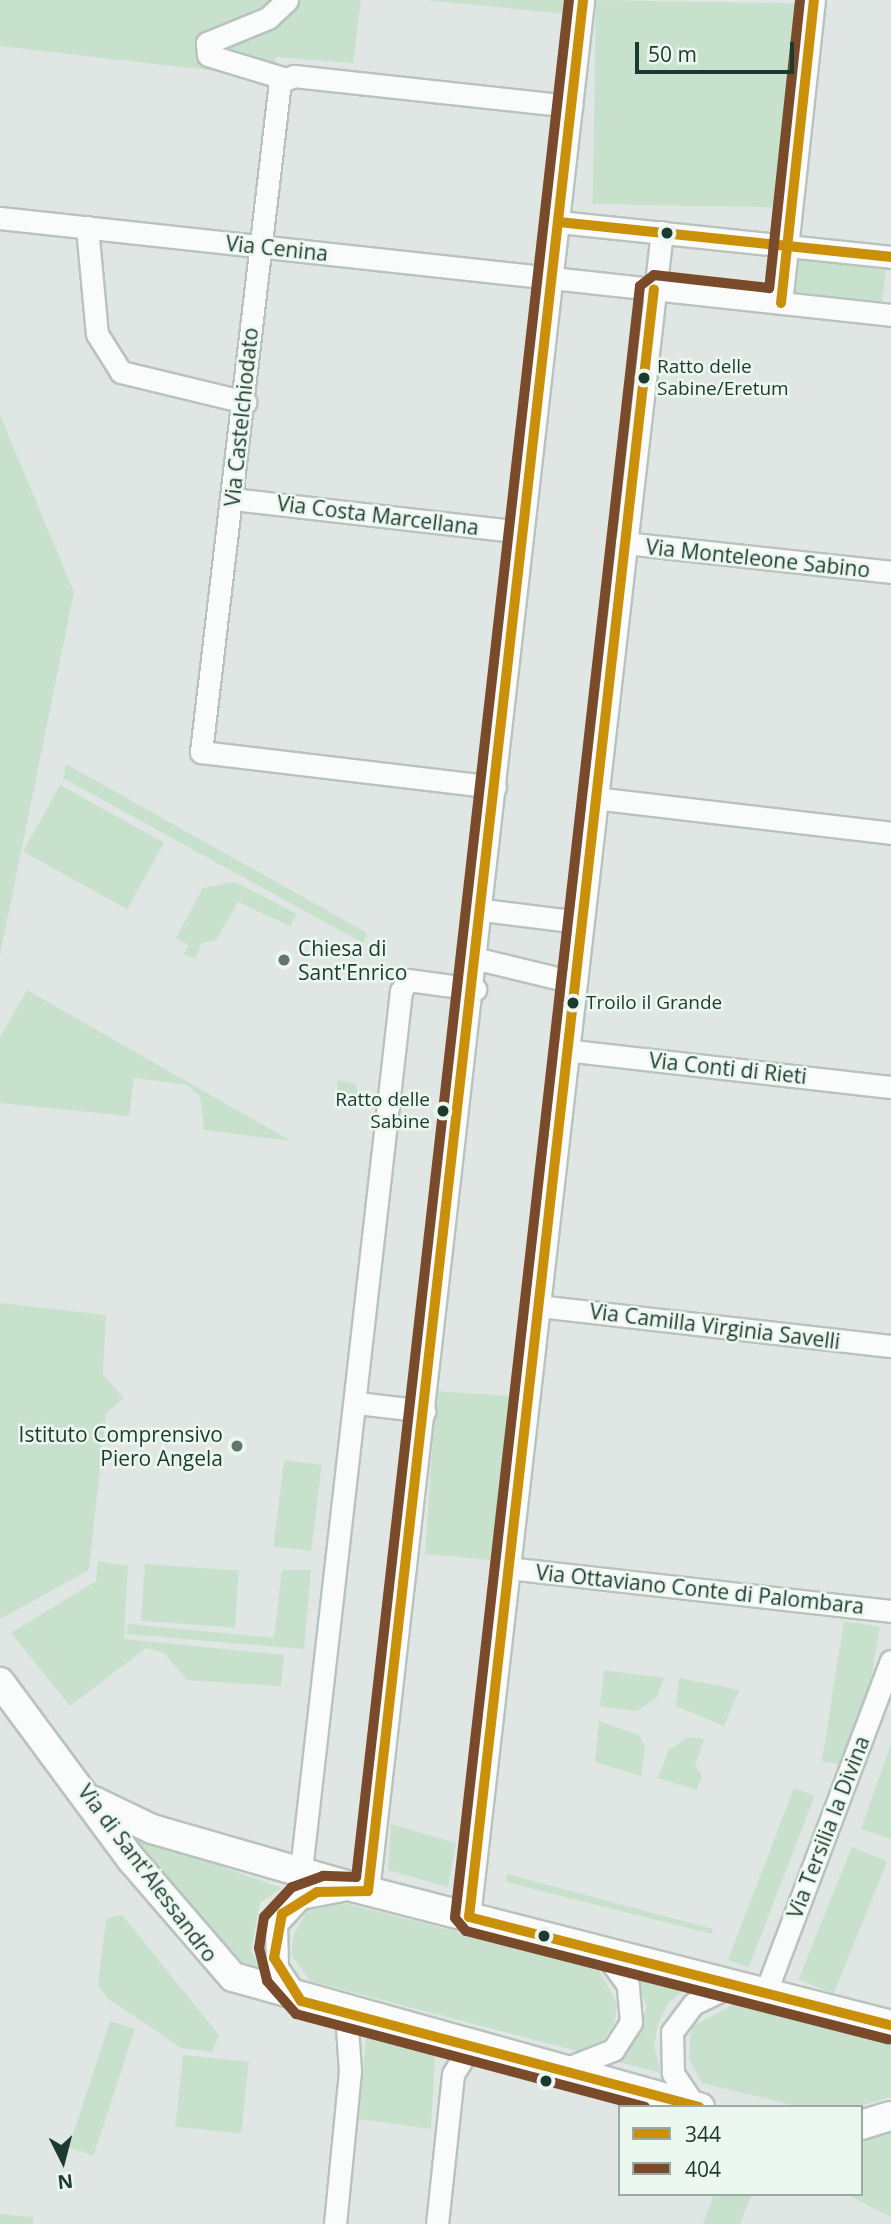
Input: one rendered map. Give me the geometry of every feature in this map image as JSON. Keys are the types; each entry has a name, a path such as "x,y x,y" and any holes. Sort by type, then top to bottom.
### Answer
{"street":[{"path":"287,0 268,18 207,43 208,55 283,78 571,106"},
{"path":"362,1890 436,1323 583,0"},
{"path":"781,303 814,0"},
{"name":"Via Castelchiodato","path":"283,78 259,246 245,402 201,752 495,787"},
{"name":"Via Cenina","path":"0,218 781,303 890,309"},
{"path":"559,222 891,257"},
{"path":"87,227 97,334 121,372 245,402"},
{"path":"469,1917 539,1306 579,922 662,232"},
{"name":"Via Costa Marcellana","path":"233,499 522,532"},
{"name":"Via Monteleone Sabino","path":"625,543 891,572"},
{"path":"594,798 891,833"},
{"path":"483,910 579,922"},
{"path":"478,959 573,982"},
{"path":"302,1870 357,1403 401,991 408,980 475,989"},
{"name":"Via Conti di Rieti","path":"565,1050 891,1087"},
{"name":"Via Camilla Virginia Savelli","path":"539,1306 891,1346"},
{"path":"357,1403 425,1411"},
{"name":"Via Ottaviano Conte di Palombara","path":"508,1568 891,1611"},
{"name":"Via Tersilia la Divina","path":"765,1994 891,1661"},
{"name":"Via di Sant'Alessandro","path":"0,1682 218,1966 242,1983 300,2001 694,2105"},
{"path":"92,1799 152,1829 302,1870 362,1890 891,2025"},
{"path":"300,2001 276,1968 276,1924 309,1894 362,1890"},
{"path":"565,2069 613,2050 631,2022 628,1985 603,1951"},
{"path":"697,2105 673,2073 672,2032 693,2004 730,1986"},
{"path":"335,2224 350,2071 346,2012"},
{"path":"436,2224 453,2074 471,2045"},
{"path":"863,2124 891,2116"}],"green space":[{"path":"0,0 361,0 353,63 276,57 276,78 0,46"},
{"path":"426,0 568,0 567,14"},
{"path":"596,0 801,4 797,208 592,204"},
{"path":"799,256 886,267 881,306 794,296"},
{"path":"0,415 74,592 0,955"},
{"path":"66,764 367,933 363,943 63,778"},
{"path":"60,785 164,843 127,909 23,851"},
{"path":"235,882 297,914 290,926 238,902 216,940 202,943 195,959 184,954 189,946 176,938 203,888"},
{"path":"27,990 291,1141 204,1130 200,1096 187,1085 134,1078 129,1116 0,1103 0,1037"},
{"path":"337,1080 356,1084 359,1105 338,1107"},
{"path":"0,1303 106,1315 103,1375 124,1398 106,1413 89,1570 0,1619"},
{"path":"436,1391 511,1396 490,1560 425,1554"},
{"path":"284,1460 322,1465 311,1551 273,1546"},
{"path":"98,1561 128,1566 124,1639 284,1655 281,1686 187,1680 164,1653 146,1648 70,1706 11,1633 96,1581"},
{"path":"145,1564 239,1571 235,1627 141,1621"},
{"path":"282,1570 311,1570 304,1649 127,1634 128,1624 274,1638"},
{"path":"844,1621 880,1627 857,1767 822,1761"},
{"path":"604,1670 664,1678 657,1697 637,1711 600,1706"},
{"path":"679,1678 739,1690 724,1726 676,1706"},
{"path":"599,1721 639,1735 645,1747 641,1776 595,1762"},
{"path":"687,1737 704,1739 695,1766 702,1776 697,1790 658,1778 668,1751"},
{"path":"891,1744 891,1839 861,1829"},
{"path":"794,1788 815,1796 749,1968 728,1960"},
{"path":"391,1824 456,1843 448,1887 388,1870"},
{"path":"129,1834 282,1888 260,1903 251,1951 261,1969 233,1962"},
{"path":"852,1847 887,1861 834,1994 798,1980"},
{"path":"507,1874 713,1929 712,1934 506,1882"},
{"path":"327,1899 597,1967 617,2003 614,2024 601,2043 581,2052 310,1981 291,1954 294,1933 308,1910"},
{"path":"122,1915 219,2035 212,2052 181,2048 107,1998 98,1985 106,1919"},
{"path":"635,1977 686,1989 668,2003 658,2024 654,2046 661,2073 615,2061 631,2044 647,2007"},
{"path":"738,2002 891,2040 891,2097 863,2105 793,2105 702,2083 689,2059 691,2027"},
{"path":"110,2021 135,2029 94,2156 69,2147"},
{"path":"366,2038 435,2055 431,2129 359,2119"},
{"path":"183,2055 249,2062 241,2134 175,2127"},
{"path":"882,2127 891,2133 891,2217 850,2196 863,2196 863,2133"},
{"path":"713,2196 751,2196 740,2224 703,2224"},
{"path":"0,2214 33,2217 33,2224 0,2224"}],"transit line":[{"name":"404","path":"569,0 356,1877 323,1876 292,1887 264,1917 259,1948 267,1981 296,2014 637,2105"},
{"name":"344","path":"368,1891 583,0"},
{"name":"404","path":"800,0 769,288 654,275 640,286 455,1918 466,1931 888,2039"},
{"name":"344","path":"781,303 814,0"},
{"name":"344","path":"559,222 891,257"},
{"name":"344","path":"469,1917 654,289"},
{"name":"344","path":"301,2001 274,1958 282,1914 317,1892 368,1891"},
{"name":"344","path":"469,1917 891,2025"},
{"name":"344","path":"301,2001 691,2105"}],"place":[{"name":"Ratto delle Sabine/Eretum","path":"644,378"},
{"name":"Chiesa di Sant'Enrico","path":"284,960"},
{"name":"Troilo il Grande","path":"573,1003"},
{"name":"Ratto delle Sabine","path":"443,1111"},
{"name":"Istituto Comprensivo Piero Angela","path":"237,1446"}]}
